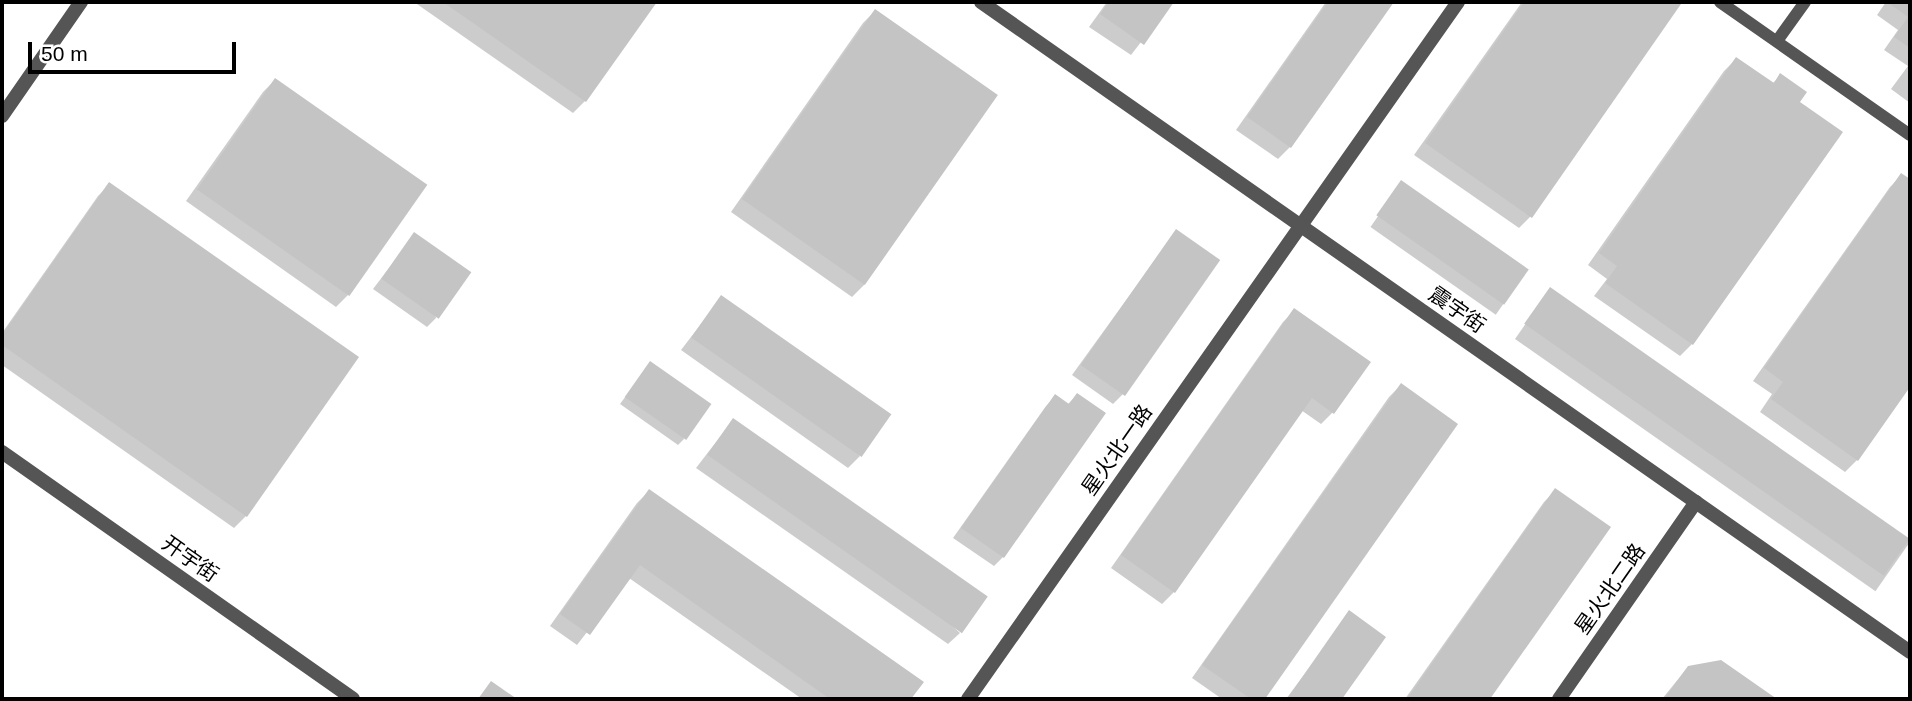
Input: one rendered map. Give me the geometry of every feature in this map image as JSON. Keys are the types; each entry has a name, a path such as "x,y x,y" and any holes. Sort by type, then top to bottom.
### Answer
{"street":[{"path":"2,116 81,2"},
{"name":"震宇街","path":"981,2 1910,652"},
{"name":"星火北一路","path":"968,699 1458,2"},
{"name":"开宇街","path":"2,452 353,699"},
{"name":"星火北二路","path":"1559,699 1696,502"}],"lane":[{"path":"1720,2 1910,135"},
{"path":"1777,41 1805,2"}],"building":[{"path":"443,2 657,2 586,102"},
{"path":"1109,2 1174,2 1144,45 1100,14"},
{"path":"1328,2 1394,2 1291,148 1247,117"},
{"path":"1524,2 1681,4 1532,218 1425,143"},
{"path":"1887,2 1910,2 1910,48 1894,37 1908,17"},
{"path":"875,9 998,95 865,285 742,199"},
{"path":"1736,57 1774,83 1780,73 1807,92 1800,102 1843,132 1693,345 1605,283 1617,266 1599,253"},
{"path":"275,78 427,185 349,296 197,189"},
{"path":"1901,173 1910,179 1910,387 1858,461 1771,399 1783,382 1764,368"},
{"path":"1401,180 1529,269 1504,305 1376,215"},
{"path":"109,182 359,357 247,517 2,345 2,335"},
{"path":"1176,229 1220,260 1125,396 1081,365"},
{"path":"414,232 471,272 439,319 381,279"},
{"path":"1550,287 1910,539 1884,576 1524,324"},
{"path":"721,295 891,414 862,457 691,338"},
{"path":"1294,308 1371,362 1334,414 1312,398 1175,593 1121,555"},
{"path":"650,361 711,404 686,440 625,397"},
{"path":"1401,383 1458,424 1265,699 1251,699 1202,665"},
{"path":"1077,393 1106,413 1004,558 961,528 1055,394 1069,404"},
{"path":"733,418 988,596 962,633 707,455"},
{"path":"1555,488 1611,527 1490,699 1407,699"},
{"path":"649,489 924,682 911,699 830,699 640,565 590,635 560,614"},
{"path":"1349,610 1386,637 1342,699 1287,699"},
{"path":"1721,660 1777,699 1664,699 1688,666"},
{"path":"491,681 517,699 478,699"}]}
